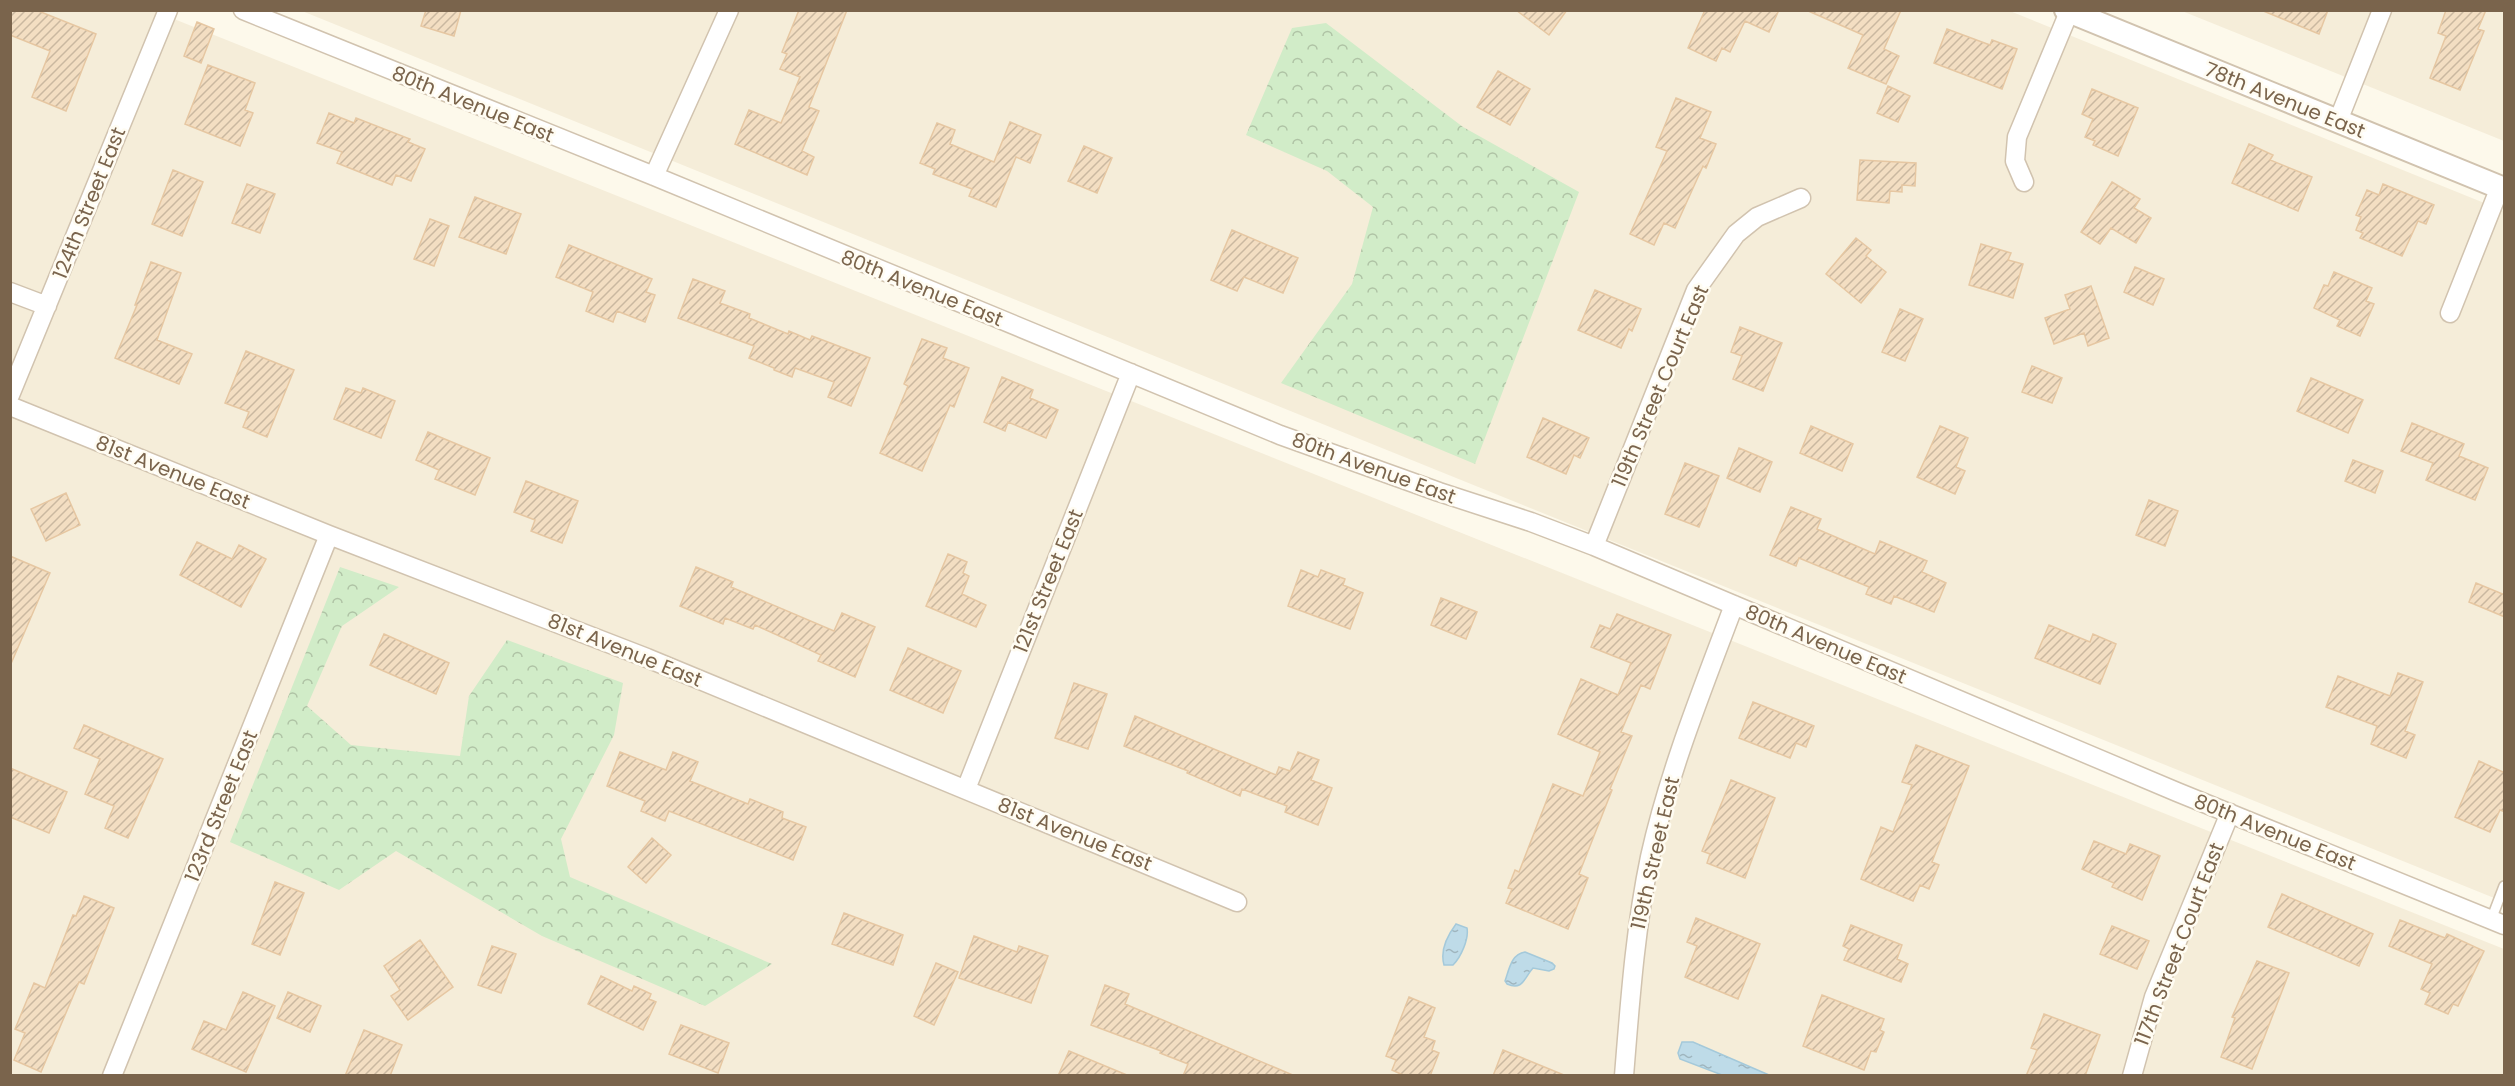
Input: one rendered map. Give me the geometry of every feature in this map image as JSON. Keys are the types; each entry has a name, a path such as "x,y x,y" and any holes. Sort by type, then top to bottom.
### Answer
{"street":[{"name":"124th Street East","path":"10,395 168,10"},
{"name":"80th Avenue East","path":"243,10 654,176 912,285 1280,435 1594,546 2498,923"},
{"path":"654,176 729,10"},
{"path":"2338,121 2382,10"},
{"path":"2024,182 2015,161 2017,137 2068,11"},
{"name":"78th Avenue East","path":"2068,11 2502,188"},
{"path":"2450,313 2502,188"},
{"name":"119th Street Court East","path":"1594,546 1696,290 1736,234 1757,217 1801,198"},
{"path":"10,292 47,306"},
{"name":"121st Street East","path":"966,789 1131,373"},
{"name":"81st Avenue East","path":"10,406 329,535 647,658 1237,902"},
{"name":"123rd Street East","path":"112,1076 329,535"},
{"name":"119th Street East","path":"1624,1076 1634,951 1650,857 1670,782 1734,605"},
{"name":"117th Street Court East","path":"2132,1076 2154,997 2230,813"}],"lane":[{"path":"2498,923 2505,886"}],"shaded area":[{"path":"10,11 154,11 2504,949 2504,1075 11,1075"},
{"path":"302,11 2010,11 2504,211 2504,902"},
{"path":"2182,11 2504,11 2504,141"}],"green space":[{"path":"1326,23 1463,127 1579,192 1475,464 1281,383 1352,284 1373,207 1327,171 1246,135 1292,28"},
{"path":"340,567 399,587 342,626 307,706 351,745 460,756 469,696 507,640 623,683 614,735 561,839 570,877 772,964 705,1006 542,936 396,851 339,890 230,842"}],"water":[{"path":"1456,924 1467,928 1466,942 1456,962 1453,965 1444,965 1445,944"},
{"path":"1525,952 1552,963 1555,966 1554,969 1549,971 1533,968 1520,985 1507,984 1505,981 1511,963 1520,953"},
{"path":"1682,1042 1693,1042 1769,1075 1722,1075 1680,1059 1678,1053"}],"building":[{"path":"10,10 36,10 96,34 66,111 32,97 50,51 10,35"},
{"path":"426,10 461,10 454,36 421,26"},
{"path":"799,10 847,10 809,107 819,111 802,151 814,157 807,175 735,144 749,110 781,123 800,77 780,69 787,54 782,52"},
{"path":"1516,10 1567,10 1549,35"},
{"path":"1705,10 1779,10 1769,32 1745,21 1730,52 1722,48 1716,61 1688,48"},
{"path":"1806,10 1901,10 1884,49 1899,56 1886,84 1848,68 1863,35"},
{"path":"2261,10 2328,10 2319,34"},
{"path":"2446,10 2486,10 2478,29 2484,31 2460,90 2430,78 2446,36 2438,33"},
{"path":"197,22 214,29 201,63 184,56"},
{"path":"1947,29 1990,45 1992,40 2017,49 2002,89 1934,63"},
{"path":"208,65 255,83 245,110 253,113 240,146 185,124"},
{"path":"1498,71 1530,89 1510,125 1477,107"},
{"path":"1888,86 1910,96 1898,122 1877,113"},
{"path":"2092,89 2138,108 2118,156 2093,145 2095,141 2085,137 2093,119 2082,114"},
{"path":"1676,98 1711,112 1700,138 1716,144 1706,168 1703,166 1675,228 1664,223 1654,245 1630,234 1667,151 1656,147"},
{"path":"329,113 354,123 356,118 410,139 408,142 425,149 411,181 396,175 392,185 337,163 342,152 317,143"},
{"path":"1010,122 1041,135 1030,163 1016,157 996,207 969,196 972,189 933,174 935,169 920,163 937,123 955,130 950,144 994,162"},
{"path":"2249,144 2273,155 2270,160 2312,177 2298,211 2232,183"},
{"path":"1084,146 1112,158 1097,193 1068,181"},
{"path":"1860,160 1916,163 1915,186 1902,185 1902,192 1890,191 1889,203 1857,200"},
{"path":"173,170 203,182 182,236 152,224"},
{"path":"2112,182 2140,199 2134,208 2151,218 2136,243 2111,228 2100,244 2081,232"},
{"path":"247,184 275,194 260,233 232,223"},
{"path":"2383,184 2434,205 2426,224 2418,221 2402,256 2360,238 2363,233 2356,230 2361,217 2356,215 2367,190 2379,195"},
{"path":"475,197 521,214 506,254 459,237"},
{"path":"430,219 449,226 434,266 414,259"},
{"path":"1232,230 1298,258 1283,293 1244,277 1237,291 1211,280"},
{"path":"1856,238 1871,250 1866,256 1886,272 1861,303 1826,274"},
{"path":"1981,244 2011,253 2008,260 2023,264 2013,298 1969,285"},
{"path":"569,245 652,279 646,292 655,295 645,322 617,311 613,322 586,311 593,292 556,277"},
{"path":"151,262 181,273 157,340 192,354 179,384 115,358 137,305 135,305"},
{"path":"2135,267 2164,279 2153,305 2124,292"},
{"path":"2334,272 2372,288 2366,301 2374,304 2360,336 2337,326 2340,320 2314,308 2324,285 2328,286"},
{"path":"693,279 725,291 720,303 750,314 749,318 788,334 789,331 810,340 812,336 870,358 851,406 828,397 834,382 795,368 792,377 774,370 774,368 749,358 754,346 678,318"},
{"path":"2091,286 2109,338 2088,346 2084,333 2054,344 2045,318 2070,309 2065,295"},
{"path":"1595,290 1641,309 1632,331 1629,329 1621,348 1578,330"},
{"path":"1900,309 1923,319 1905,361 1882,352"},
{"path":"1740,327 1782,343 1763,391 1733,379 1742,356 1731,352"},
{"path":"922,339 947,348 943,358 969,368 954,407 950,405 922,471 880,453 908,386 904,384"},
{"path":"246,351 294,370 267,437 243,427 249,412 225,403"},
{"path":"2032,366 2062,378 2052,403 2022,392"},
{"path":"1002,377 1033,390 1030,398 1058,410 1046,438 1008,422 1005,431 984,422"},
{"path":"2311,378 2363,400 2348,433 2297,411"},
{"path":"346,388 361,393 363,388 395,401 381,438 334,419"},
{"path":"1543,418 1589,438 1580,458 1574,455 1566,474 1527,457"},
{"path":"2412,423 2464,444 2459,456 2488,468 2475,500 2426,480 2433,463 2401,451"},
{"path":"1811,426 1853,444 1842,471 1800,453"},
{"path":"1940,426 1968,438 1956,467 1965,471 1955,494 1917,477"},
{"path":"428,432 490,458 475,495 435,479 439,470 416,460"},
{"path":"1739,448 1772,462 1760,492 1727,478"},
{"path":"2353,460 2383,471 2375,493 2345,481"},
{"path":"1685,463 1719,476 1699,527 1665,514"},
{"path":"526,481 578,501 562,543 531,531 535,520 514,512"},
{"path":"66,493 80,525 46,541 31,509"},
{"path":"2149,500 2178,511 2165,546 2136,535"},
{"path":"1791,507 1821,519 1817,529 1875,554 1880,541 1927,561 1922,572 1946,583 1934,612 1894,596 1891,604 1866,594 1869,587 1799,558 1796,566 1770,555"},
{"path":"197,542 232,559 239,545 266,559 241,607 180,575"},
{"path":"948,554 967,562 963,573 969,576 962,594 986,605 976,627 926,606"},
{"path":"10,556 50,573 10,666"},
{"path":"696,567 733,582 731,587 834,631 842,613 875,627 855,677 818,661 821,655 755,625 753,629 725,618 723,624 680,606"},
{"path":"1301,570 1318,577 1321,570 1345,579 1343,585 1363,593 1350,629 1288,606"},
{"path":"2476,583 2505,595 2505,617 2469,602"},
{"path":"1441,598 1477,612 1466,639 1431,625"},
{"path":"1617,614 1671,635 1650,689 1641,685 1621,732 1632,736 1579,874 1588,878 1568,929 1506,903 1512,889 1508,888 1515,870 1519,872 1553,784 1583,796 1600,752 1558,734 1581,679 1618,695 1631,663 1591,647 1600,625 1610,629"},
{"path":"2049,625 2090,642 2093,634 2116,644 2100,684 2035,658"},
{"path":"384,634 449,663 436,694 370,665"},
{"path":"908,648 961,671 943,713 890,690"},
{"path":"2398,673 2423,682 2405,731 2415,735 2406,758 2371,744 2377,726 2326,707 2338,676 2390,696"},
{"path":"1074,683 1107,694 1088,749 1055,738"},
{"path":"1753,702 1814,726 1806,747 1796,743 1790,758 1739,738"},
{"path":"1135,716 1276,775 1279,767 1290,771 1298,752 1319,760 1311,780 1332,788 1318,825 1285,812 1287,806 1242,789 1240,796 1187,773 1188,771 1124,746"},
{"path":"84,725 163,759 128,838 105,828 114,806 85,794 100,759 74,748"},
{"path":"1916,745 1969,766 1932,862 1939,865 1929,889 1920,885 1913,901 1861,879 1881,827 1893,832 1912,785 1902,782"},
{"path":"620,752 666,770 673,752 698,762 690,781 748,804 750,799 783,812 782,818 806,827 793,860 669,811 665,821 641,811 645,801 607,786"},
{"path":"2479,761 2505,773 2505,812 2500,810 2490,832 2455,817"},
{"path":"10,768 67,792 49,833 10,817"},
{"path":"1731,780 1775,798 1745,878 1707,863 1710,854 1702,851"},
{"path":"652,838 671,855 646,883 628,867"},
{"path":"2094,841 2126,854 2130,844 2160,856 2142,900 2112,887 2114,883 2082,869"},
{"path":"275,882 304,893 280,955 252,944"},
{"path":"2282,894 2373,934 2359,966 2268,927"},
{"path":"84,896 114,908 84,984 79,982 41,1072 14,1060 25,1033 15,1029 34,983 45,988 73,915 76,916"},
{"path":"844,913 903,935 893,965 832,944"},
{"path":"1696,918 1760,944 1738,999 1685,977 1697,946 1687,942"},
{"path":"2400,920 2445,938 2447,934 2484,951 2458,1006 2453,1004 2448,1014 2425,1004 2430,993 2421,989 2432,964 2389,946"},
{"path":"1851,925 1902,945 1897,959 1908,964 1901,982 1844,960 1849,949 1843,946"},
{"path":"2112,926 2149,941 2137,969 2100,954"},
{"path":"974,936 1017,952 1019,946 1048,956 1031,1003 959,978"},
{"path":"420,940 453,987 408,1020 391,996 400,990 384,966"},
{"path":"492,946 516,954 501,993 478,985"},
{"path":"2257,961 2289,973 2252,1069 2221,1057 2235,1018 2232,1017"},
{"path":"936,963 958,972 934,1025 914,1016"},
{"path":"601,976 632,991 634,986 651,994 649,999 656,1002 643,1030 588,1004"},
{"path":"1105,985 1129,994 1125,1004 1295,1076 1183,1076 1188,1064 1160,1053 1161,1051 1091,1025"},
{"path":"243,992 275,1006 246,1072 192,1049 204,1021 226,1030"},
{"path":"288,992 321,1006 310,1032 277,1018"},
{"path":"1822,995 1884,1019 1880,1030 1884,1032 1876,1052 1871,1051 1864,1070 1803,1046"},
{"path":"1409,997 1435,1008 1424,1037 1435,1041 1432,1050 1439,1053 1430,1076 1405,1076 1392,1070 1396,1060 1386,1056"},
{"path":"2044,1014 2100,1035 2085,1076 2026,1076 2037,1050 2031,1048"},
{"path":"681,1025 729,1043 718,1073 669,1054"},
{"path":"364,1030 402,1045 390,1076 345,1076"},
{"path":"1503,1050 1564,1075 1564,1076 1493,1076"},
{"path":"1069,1051 1127,1075 1127,1076 1058,1076"}]}
